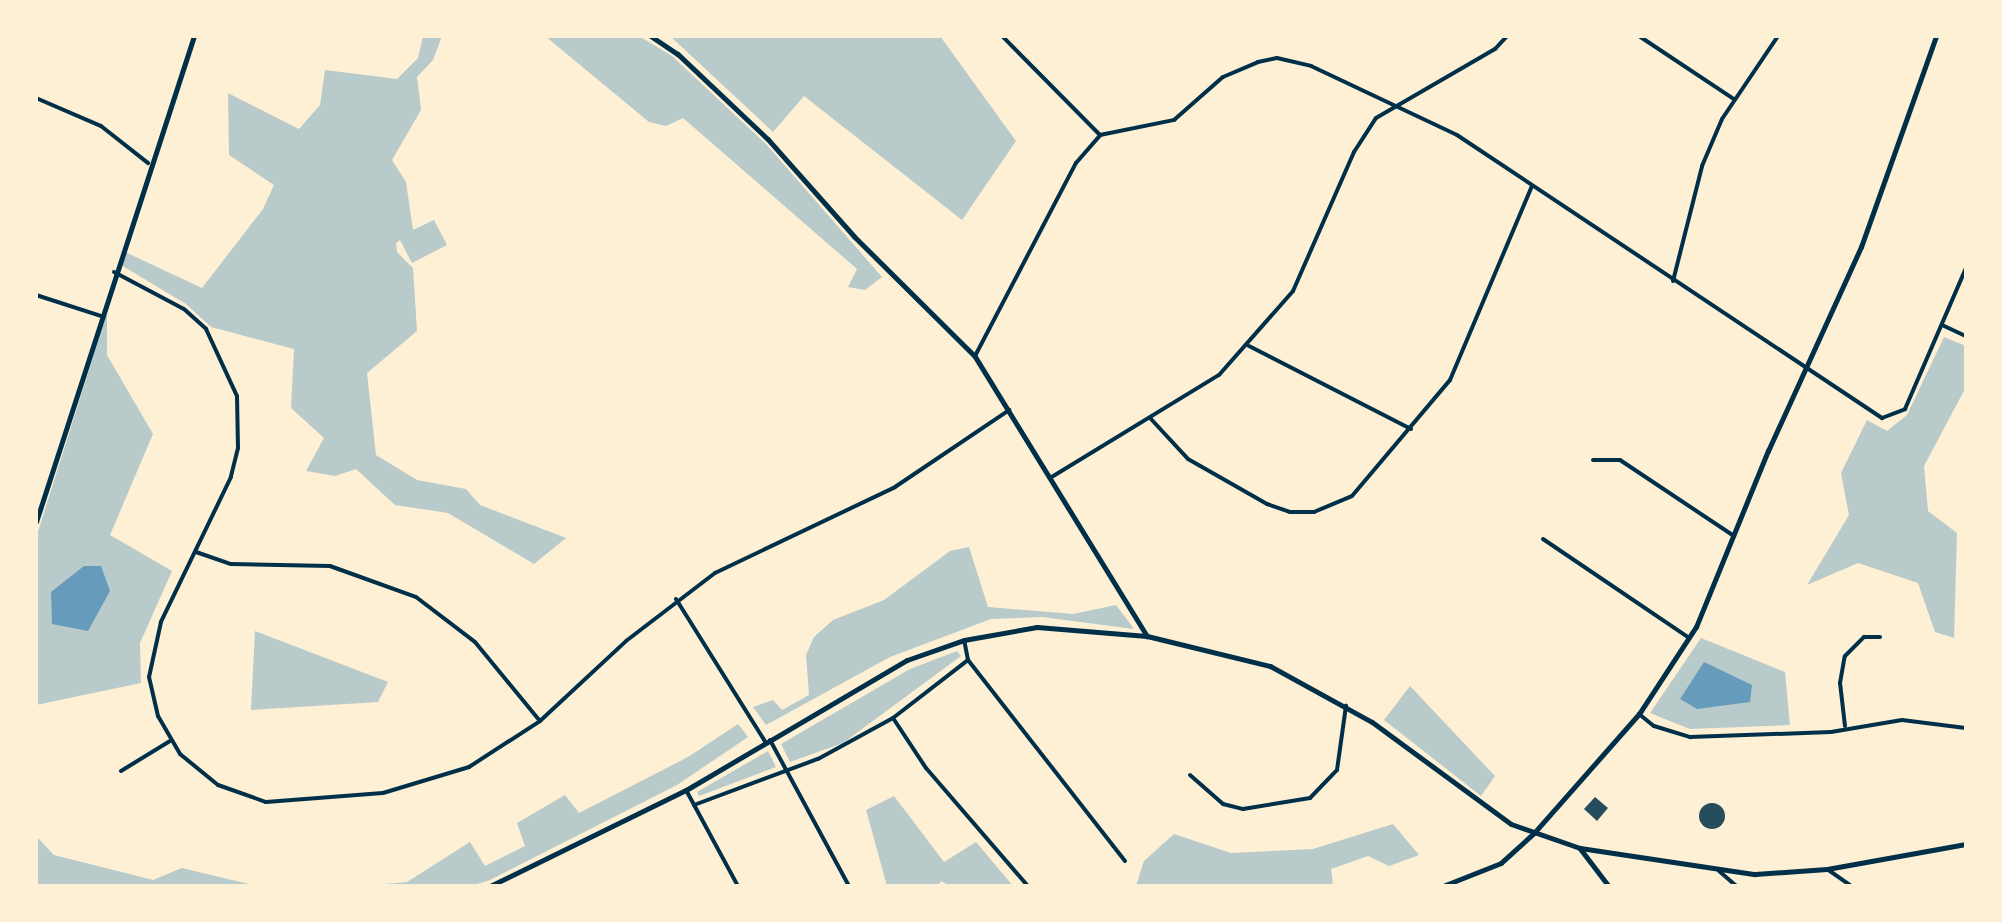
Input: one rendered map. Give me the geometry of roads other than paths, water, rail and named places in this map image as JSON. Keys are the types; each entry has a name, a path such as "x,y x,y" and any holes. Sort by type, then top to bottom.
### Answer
{"main road":[{"path":"490,886 686,790 907,660 964,640 1037,627 1147,636 1247,657 1346,705 1490,811 1534,833 1581,848 1719,871 1827,869 1966,844"}],"street":[{"path":"36,522 148,163 194,36"},
{"path":"651,36 678,54 768,139 854,236 975,356 1147,636"},
{"path":"1002,36 1100,135"},
{"path":"1049,478 1204,387 1249,346 1293,291 1364,133 1394,104 1479,59 1507,36"},
{"path":"1640,36 1734,99"},
{"path":"1673,281 1702,166 1734,99 1778,36"},
{"path":"1443,886 1501,863 1534,833 1639,714 1689,638 1862,243 1936,36"},
{"path":"975,356 1076,162 1100,135 1174,120 1223,77 1277,58 1321,69 1457,135 1804,371 1882,418 1905,409 1966,268"},
{"path":"36,98 100,126 148,163"},
{"path":"1152,419 1195,464 1290,512 1314,512 1352,496 1411,429 1450,380 1532,186"},
{"path":"114,272 184,309 206,329 237,396 238,448 231,477 161,622 149,677 170,741 218,785 266,802 383,793 443,777 493,754 540,721 676,599 745,555 895,487 1009,410"},
{"path":"36,295 101,315"},
{"path":"1942,325 1966,336"},
{"path":"1249,346 1411,429"},
{"path":"1593,460 1620,460 1734,536"},
{"path":"1543,539 1689,638"},
{"path":"196,552 231,564 330,566 416,597 475,642 540,721"},
{"path":"676,599 788,770 849,886"},
{"path":"1845,726 1840,683 1845,656 1858,640 1880,638"},
{"path":"964,640 968,660 1125,861"},
{"path":"694,805 788,770 893,718 968,660"},
{"path":"1190,775 1217,800 1243,808 1310,798 1337,770 1346,705"},
{"path":"1639,714 1660,729 1690,737 1831,732 1845,726 1902,720 1966,728"},
{"path":"893,718 926,768 1028,886"},
{"path":"121,771 170,741"},
{"path":"686,790 738,886"},
{"path":"1581,848 1609,886"},
{"path":"1827,869 1851,886"},
{"path":"1719,871 1736,886"}],"water":[{"path":"84,566 101,566 110,591 88,631 52,624 51,592"},
{"path":"1704,662 1752,685 1750,702 1697,709 1680,699"}]}
